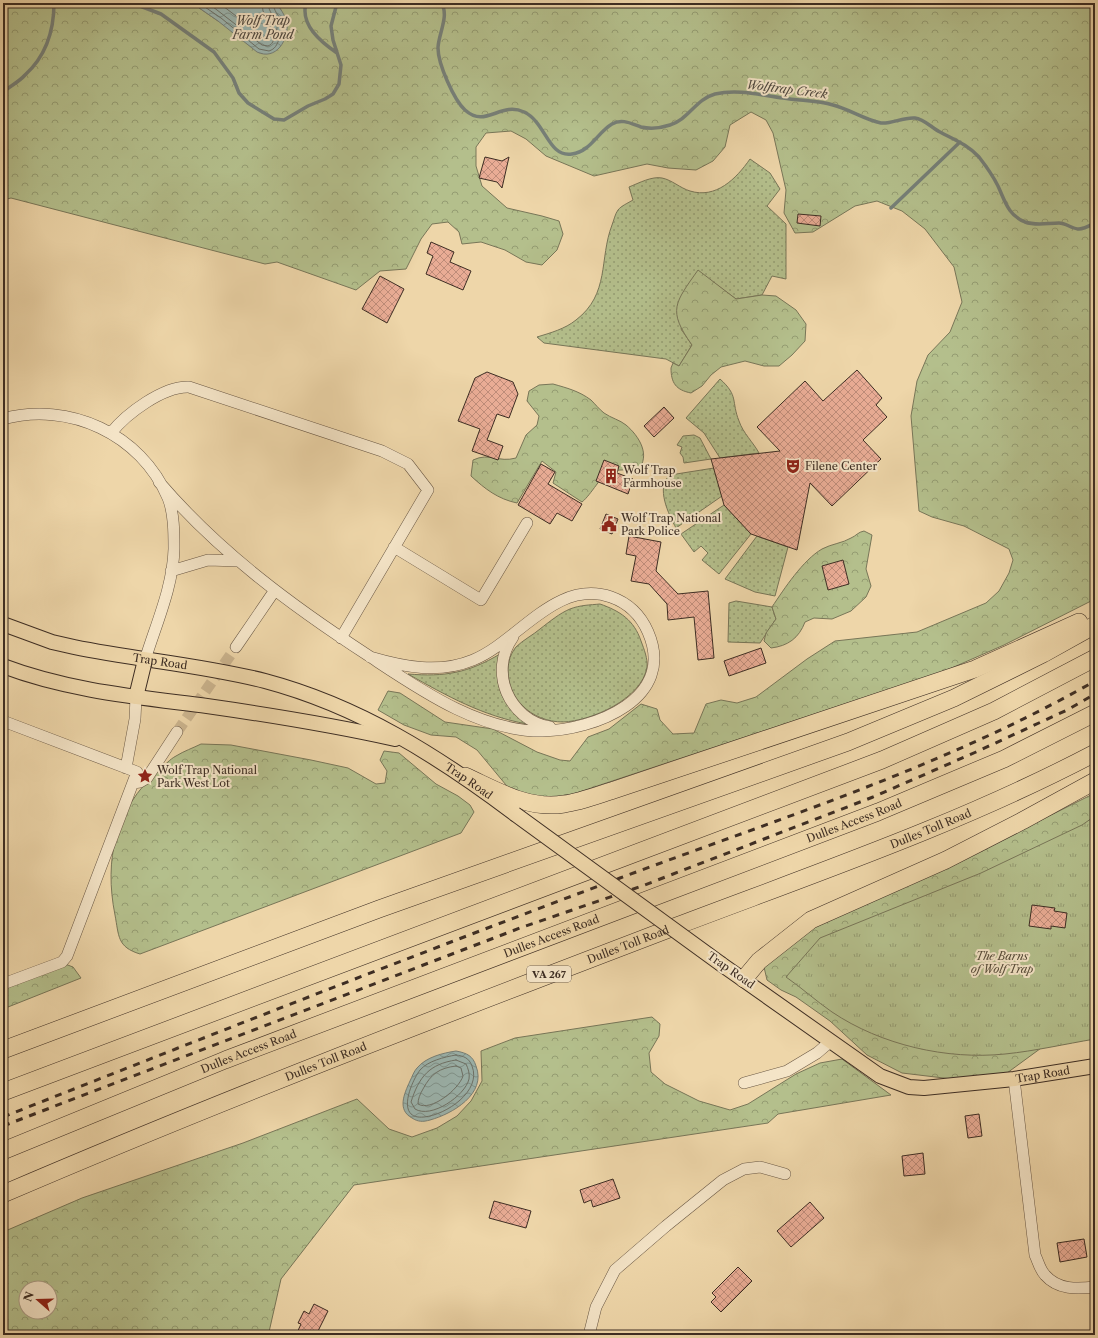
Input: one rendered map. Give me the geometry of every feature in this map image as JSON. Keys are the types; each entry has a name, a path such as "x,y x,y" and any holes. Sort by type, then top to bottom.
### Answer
{"highway":[{"path":"465,776 527,803 548,806 564,804 614,790 975,669 1095,614"},
{"path":"3,1050 386,907 848,742 954,698 1043,654 1095,625"},
{"path":"3,1092 882,760 994,711 1095,658"},
{"name":"Dulles Access Road","path":"3,1151 225,1060 878,812 1004,760 1095,713"},
{"name":"Dulles Toll Road","path":"3,1194 133,1139 348,1055 462,1008 927,831 1046,778 1095,753"},
{"path":"744,979 759,961 811,920 946,860 1095,781"}],"main road":[{"name":"Trap Road","path":"3,624 52,642 145,660 238,675 295,690 352,711 403,741 422,749 465,776 721,964 880,1076 909,1087 924,1088 1014,1079 1095,1066"},
{"path":"136,696 145,660"},
{"name":"Trap Road","path":"3,666 25,675 73,687 320,723 403,741"}],"street":[{"path":"111,433 115,426 126,417 164,393 180,387 189,387 382,451 408,464 428,490 341,638"},
{"path":"3,419 34,414 56,414 85,421 111,433 138,455 150,467 159,482 168,499 171,512 174,550 164,603 145,660"},
{"path":"159,482 204,530 238,562 275,590 341,638 408,682 468,714 491,722 518,728 542,731 580,726 602,720 617,712 639,695 647,684 654,666 650,636 645,624 637,613 627,605 613,598 601,594 588,593 557,603 488,653 455,666 412,668 370,657"},
{"path":"394,547 481,600 527,523"},
{"path":"171,571 208,560 238,562"},
{"path":"236,647 275,590"},
{"path":"517,632 504,654 502,665 504,689 516,708 528,718 543,726 561,728"},
{"path":"126,768 135,719 136,696"},
{"path":"3,721 136,772 67,956 62,962 3,984"},
{"path":"133,783 140,782 147,778 177,732"},
{"path":"744,1083 787,1071 817,1053 832,1041"},
{"path":"1014,1079 1036,1255 1044,1274 1060,1286 1077,1289 1095,1287"},
{"path":"589,1335 596,1307 615,1270 723,1180 744,1169 760,1167 785,1174"}],"green space":[{"path":"3,3 192,3 218,21 281,10 276,3 1095,3 1095,599 1004,645 947,670 558,799 540,799 511,791 477,750 456,737 431,735 404,725 378,710 388,691 400,693 445,722 493,729 537,752 560,760 570,761 588,737 609,729 641,704 657,709 660,720 673,734 694,733 706,704 721,700 737,703 756,697 807,659 835,641 917,632 986,603 999,591 1009,573 1013,560 1009,549 964,526 932,517 919,511 911,416 917,381 928,355 950,332 962,302 954,267 925,229 902,211 877,201 855,206 813,232 795,233 784,213 786,190 773,133 766,120 751,112 730,125 725,147 713,161 696,170 668,168 647,164 594,176 546,156 526,139 511,131 486,133 476,147 476,166 482,186 507,208 559,221 563,234 557,250 542,265 526,262 505,250 481,242 462,244 459,232 448,222 432,224 421,239 406,269 380,271 356,290 277,262 265,264 11,198 3,200"},
{"path":"750,159 770,173 780,189 767,206 786,224 786,279 772,276 762,295 736,299 698,271 681,329 692,345 679,366 666,359 544,343 537,337 572,323 587,310 594,299 602,276 608,238 615,215 619,209 633,200 629,187 646,180 662,178 690,191 699,193 717,190 732,180"},
{"path":"698,270 736,299 762,295 776,296 796,310 806,324 805,341 779,366 764,366 745,361 721,367 711,375 702,386 691,393 678,388 673,382 671,368 673,363 679,366 692,345 679,323 677,307 679,299"},
{"path":"720,379 730,390 741,425 759,453 720,458 704,433 686,418"},
{"path":"553,384 582,394 591,400 604,413 631,429 642,446 642,464 638,470 616,470 609,472 582,502 553,483 556,472 542,461 517,503 504,499 487,489 471,476 473,460 484,457 504,459 516,458 526,435 537,425 539,416 527,401 529,391 539,385"},
{"path":"694,435 700,438 711,459 684,463 683,457 680,453 682,447 677,445 683,436"},
{"path":"714,468 722,496 676,528 667,509 663,494 666,480 670,475"},
{"path":"724,505 751,534 719,574 702,560 708,553 701,546 694,552 681,534"},
{"path":"864,531 872,535 866,569 871,586 866,597 851,611 832,619 814,618 805,622 800,633 796,637 788,643 771,648 764,641 766,633 776,619 772,607 794,575 808,560 822,549 848,540"},
{"path":"757,536 788,547 775,596 755,592 725,579"},
{"path":"736,601 772,607 776,619 760,643 728,642 729,603"},
{"path":"600,604 620,613 630,622 638,634 646,654 647,667 643,679 636,689 626,698 601,713 574,721 557,722 546,720 526,709 513,692 508,677 509,661 516,647 566,611 581,606"},
{"path":"500,654 498,676 501,694 511,709 527,724 495,716 480,710 437,690 408,674 433,675 456,672 477,666"},
{"path":"201,744 231,745 348,768 376,784 385,783 387,771 380,760 384,751 399,753 436,784 458,796 470,805 474,812 461,833 140,954 132,951 123,944 120,940 117,929 112,895 111,875 112,855 116,837 132,802 143,786 172,759"},
{"name":"The Barns of Wolf Trap","path":"1095,793 1095,825 1048,1043 1007,1073 952,1079 902,1073 867,1055 830,1021 796,997 781,990 767,980 764,967 784,947 822,923 1001,840"},
{"name":"The Barns of Wolf Trap","path":"1095,816 1095,1039 1005,1054 960,1055 915,1048 851,1024 826,1008 786,977 820,938 981,873 1082,825"},
{"path":"65,964 73,967 81,978 3,1009 3,988"},
{"path":"652,1017 660,1024 659,1036 649,1053 651,1072 665,1084 699,1101 730,1110 748,1104 796,1074 820,1063 842,1059 891,1095 778,1114 768,1123 354,1185 281,1279 269,1332 271,1335 3,1335 3,1232 82,1198 243,1143 357,1099 389,1129 412,1137 437,1128 457,1116 471,1101 482,1081 481,1051 515,1038"}],"water":[{"name":"Wolf Trap Farm Pond","path":"192,3 276,3 284,14 287,22 286,36 280,47 270,54 257,52 218,21"},
{"path":"456,1051 469,1056 475,1063 478,1076 477,1085 472,1094 457,1108 430,1120 416,1120 407,1115 403,1106 403,1101 415,1071 421,1064 430,1058 440,1054"}],"building":[{"path":"485,157 502,161 509,157 502,188 497,182 479,178"},
{"path":"798,214 821,216 820,226 797,223"},
{"path":"431,242 454,252 450,262 471,271 463,290 426,274 433,256 427,253"},
{"path":"380,276 404,289 387,323 362,309"},
{"name":"Filene Center","path":"857,370 882,398 876,405 887,417 863,440 881,459 832,506 810,483 797,550 751,534 724,505 711,459 780,451 757,427 805,381 823,401"},
{"path":"487,372 513,382 518,394 509,418 497,414 487,440 503,446 498,460 472,451 480,429 458,421 475,378"},
{"path":"664,407 674,418 654,437 644,426"},
{"name":"Wolf Trap Farmhouse","path":"604,460 619,466 617,473 633,479 628,494 596,481"},
{"path":"541,464 555,472 548,484 582,504 572,521 557,513 550,524 518,505"},
{"name":"Wolf Trap National Park Police","path":"606,514 618,519 612,534 600,529"},
{"path":"629,536 661,542 656,571 678,594 708,591 714,658 698,660 694,617 668,620 667,604 649,584 631,581 636,556 626,554"},
{"path":"843,560 849,584 828,590 822,566"},
{"path":"761,648 766,663 729,676 724,661"},
{"path":"1032,905 1055,908 1054,911 1067,913 1065,928 1051,926 1051,929 1029,926"},
{"path":"979,1114 982,1136 968,1138 965,1116"},
{"path":"923,1153 925,1174 904,1176 902,1156"},
{"path":"613,1179 620,1198 593,1207 591,1200 584,1203 580,1190"},
{"path":"494,1201 531,1211 526,1228 489,1218"},
{"path":"810,1202 824,1218 791,1247 777,1231"},
{"path":"1084,1239 1087,1257 1060,1262 1057,1243"},
{"path":"738,1267 752,1281 721,1312 711,1302 716,1297 712,1293"},
{"path":"314,1304 328,1311 316,1335 296,1335 301,1324 298,1323 304,1311 309,1314"}],"waterway":[{"name":"Wolftrap Creek","path":"3,92 23,77 38,60 50,33 54,13 54,3"},
{"name":"Wolftrap Creek","path":"132,3 161,14 214,52 233,78 239,93 248,103 274,119 284,120 333,94 339,84 341,65 333,40 331,26 337,3"},
{"path":"306,3 306,19 309,26 325,44 337,53"},
{"name":"Wolftrap Creek","path":"441,3 444,19 438,43 439,55 447,81 456,98 465,110 480,117 508,110 524,112 537,123 557,151 564,154 572,154 584,150 607,128 616,122 627,122 648,128 670,125 682,119 702,100 715,94 741,92 815,101 827,103 881,123 911,118 925,122 966,146 975,153 987,167 1011,211 1015,216 1025,222 1038,224 1062,223 1079,229 1095,223"},
{"path":"891,208 960,142"}],"tunnel":[{"path":"177,732 236,647"}],"railway":[{"path":"3,1117 466,936 862,789 981,739 1095,681"},
{"path":"3,1126 520,928 642,886 873,797 1067,710 1095,694"}],"place":[{"name":"Filene Center","path":"793,466"},
{"name":"Wolf Trap Farmhouse","path":"611,476"},
{"name":"Wolf Trap National Park Police","path":"609,524"},
{"name":"Wolf Trap National Park West Lot","path":"145,776"}]}
